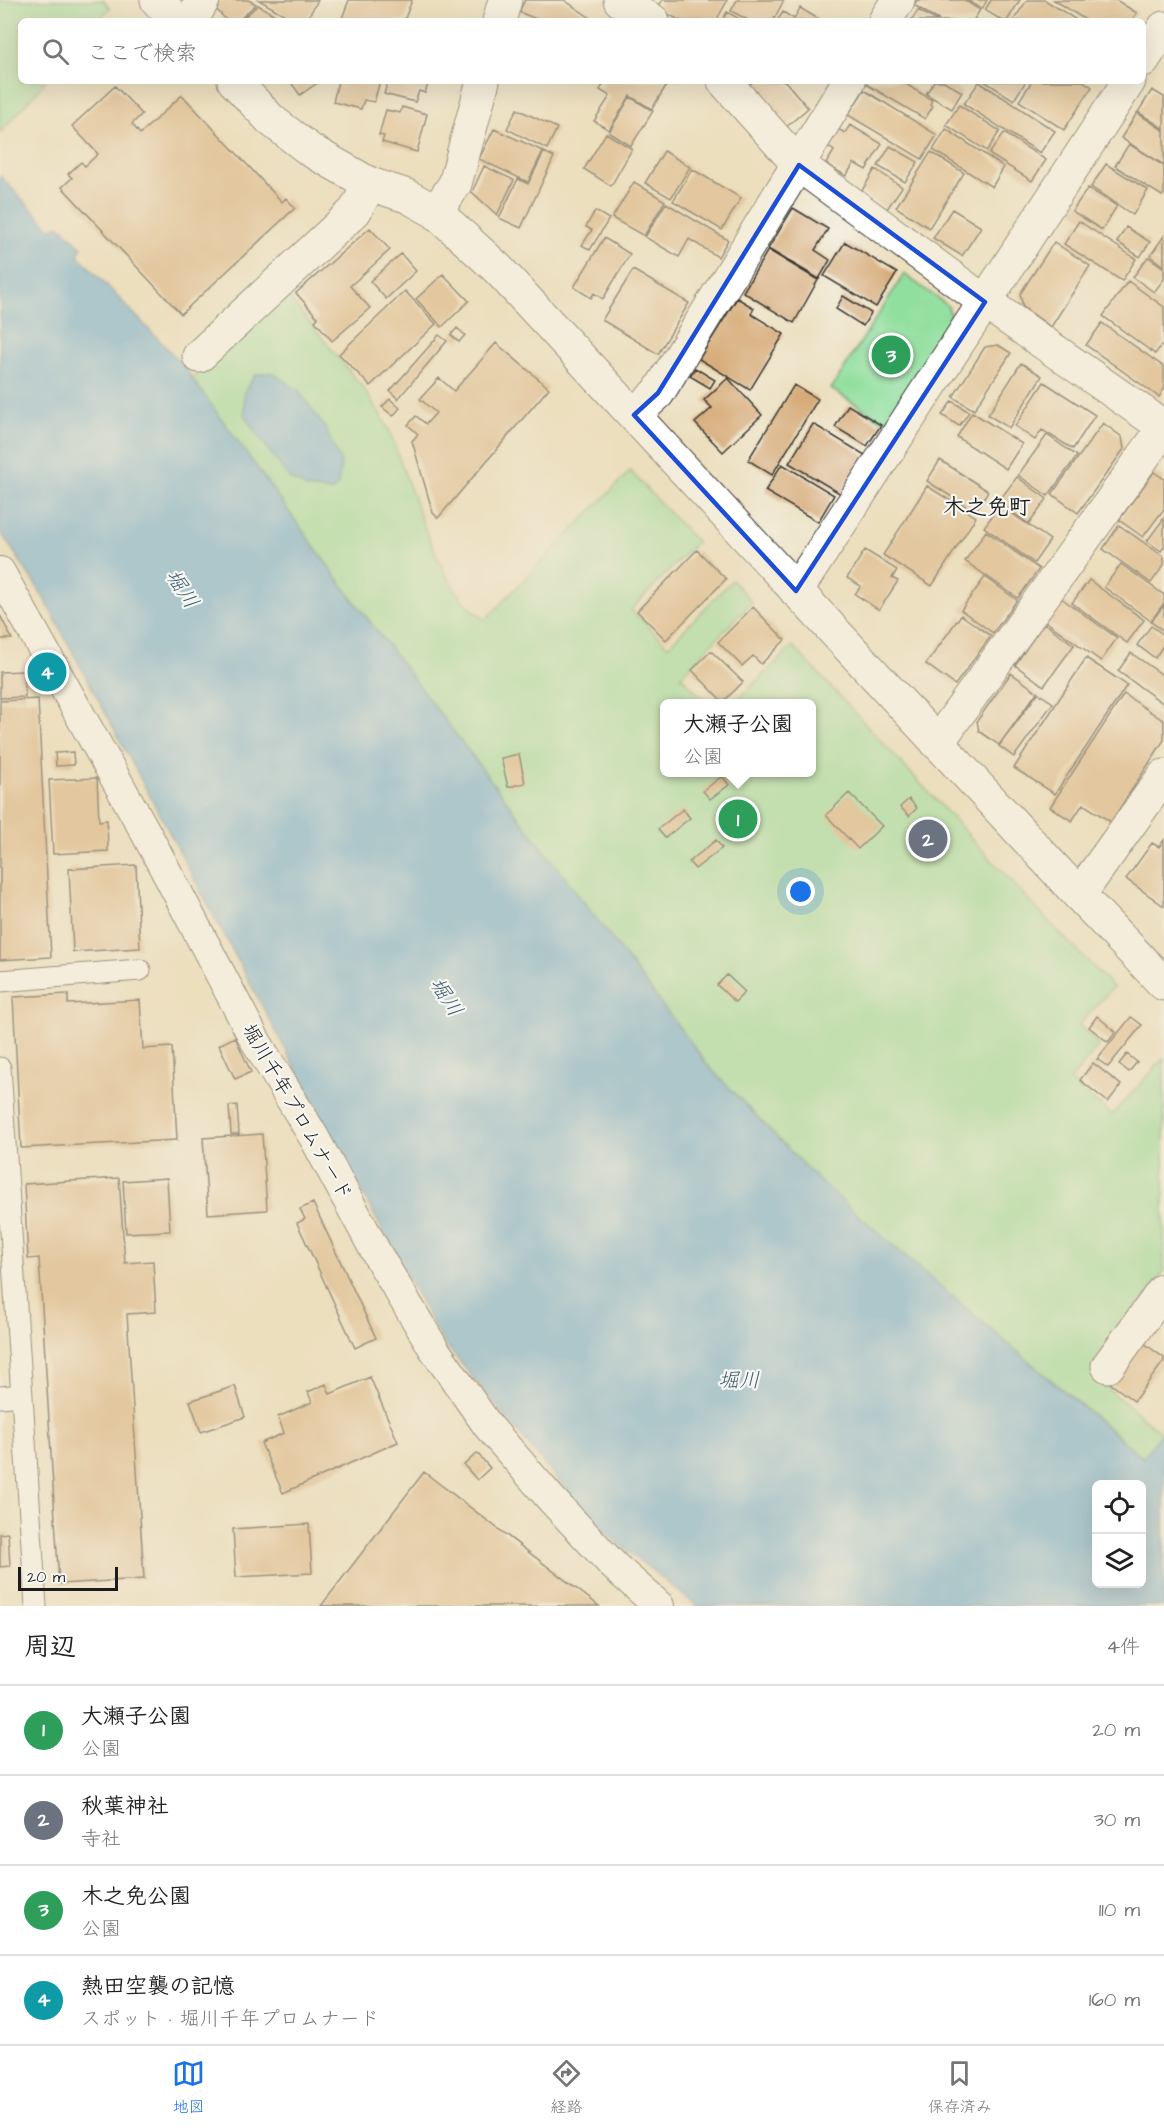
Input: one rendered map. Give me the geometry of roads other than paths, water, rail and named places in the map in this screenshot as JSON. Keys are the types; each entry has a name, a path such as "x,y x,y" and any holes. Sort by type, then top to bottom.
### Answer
{"street":[{"path":"157,0 174,18"},
{"path":"193,18 203,0"},
{"path":"500,18 505,0"},
{"path":"620,0 648,18"},
{"path":"887,18 898,0"},
{"path":"1146,55 1164,28"},
{"path":"237,84 271,120 310,150 370,184 407,196 436,212 498,269 937,743 1164,984"},
{"path":"436,212 454,184 482,84"},
{"path":"727,84 799,165 985,302 1164,427 937,743"},
{"path":"634,415 658,393 847,84"},
{"path":"796,591 1127,84"},
{"path":"199,356 355,211 370,184"},
{"name":"堀川千年プロムナード","path":"0,572 146,833 254,1038 315,1139 378,1256 434,1349 488,1426 552,1500 614,1566 659,1606"},
{"path":"1079,895 1164,776"},
{"path":"1108,1366 1164,1290"}],"lane":[{"path":"0,981 140,970"},
{"path":"0,1068 36,1606"},
{"path":"0,1397 22,1395"}],"water":[{"name":"堀川","path":"0,176 50,228 59,225 82,247 78,255 181,363 345,589 710,1068 817,1179 1143,1458 1161,1433 1164,1435 1164,1606 697,1606 596,1526 440,1338 41,593 0,531"},
{"path":"271,372 299,391 325,428 341,462 338,485 332,491 307,488 290,479 244,414 244,392 255,375"}],"place":[{"name":"木之免公園","path":"891,355"},
{"name":"熱田空襲の記憶","path":"47,672"},
{"name":"大瀬子公園","path":"738,819"},
{"name":"秋葉神社","path":"928,839"}],"district":[{"name":"木之免町","path":"987,507"}]}
